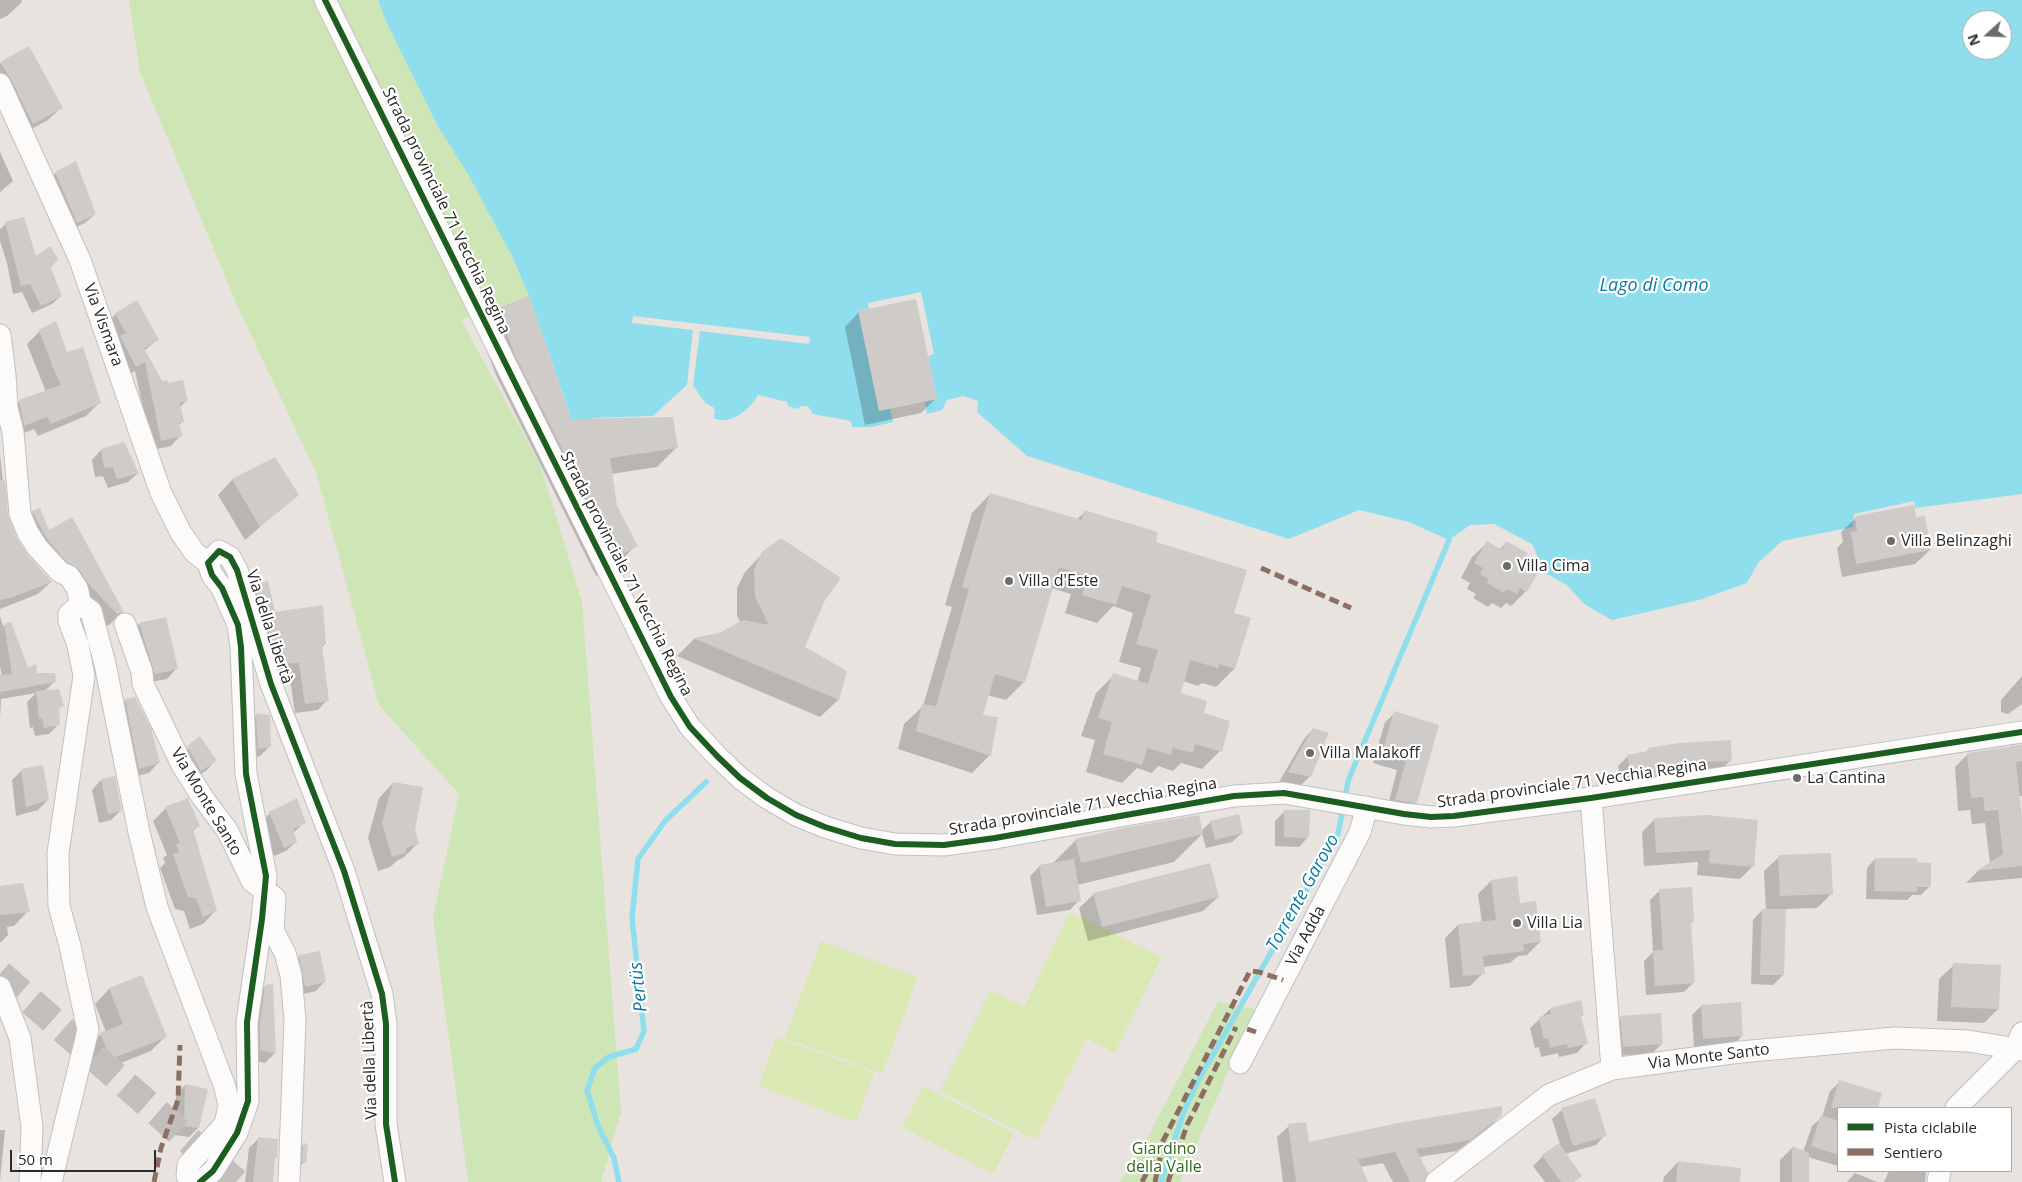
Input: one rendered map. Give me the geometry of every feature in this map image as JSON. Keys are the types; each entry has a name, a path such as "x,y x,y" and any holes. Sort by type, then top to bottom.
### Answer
{"street":[{"name":"Strada provinciale 71 Vecchia Regina","path":"325,0 667,690 690,727 740,778 796,815 825,827 861,838 944,845 995,838 1234,796 1284,793 1404,814 1431,817 1454,816 1591,798 2022,732"},
{"name":"Via Vismara","path":"0,84 80,260 161,493 181,533 196,553 208,563"},
{"path":"0,335 7,408 13,432 20,514 28,533 37,547 60,572 69,576 77,588 81,604 91,611 106,664 137,822 157,907 225,1087 229,1106 225,1124 188,1165 187,1176 192,1182"},
{"name":"Via della Libertà","path":"200,1182 213,1171 237,1133 248,1101 247,1022 262,919 263,890 266,876 246,774 241,648 238,625 222,588 212,575 208,563 219,552 230,557 237,570 271,684 344,871 382,994 386,1024 386,1124 395,1182"},
{"path":"51,1182 88,1030 70,946 59,906 58,862 84,676 78,645 69,622 69,614 81,604"},
{"name":"Via Monte Santo","path":"125,624 142,672 143,684 182,765 203,798 227,830 252,881 275,898 273,930 285,954 291,975 293,1002 294,1064 289,1182"},
{"path":"1591,798 1612,1069"},
{"name":"Via Adda","path":"1240,1063 1360,832 1362,806"},
{"path":"0,988 20,1038 32,1128 30,1182"},
{"name":"Via Monte Santo","path":"1436,1182 1549,1095 1612,1069 1740,1052 1895,1038 2020,1044"},
{"path":"1957,1107 2020,1044"}],"green space":[{"path":"129,0 378,0 385,19 437,125 469,176 513,258 529,296 461,320 540,464 582,601 621,1112 601,1182 468,1182 433,918 459,794 379,705 316,472 239,310 140,72"},
{"path":"1070,912 1162,957 1115,1053 1087,1039 1036,1140 940,1091 990,991 1024,1007"},
{"path":"821,941 918,977 882,1074 785,1038"},
{"name":"Giardino della Valle","path":"1218,1001 1256,1009 1180,1182 1120,1182 1147,1139"},
{"path":"776,1037 874,1073 856,1122 759,1086"},
{"path":"923,1086 1014,1133 993,1174 902,1127"}],"water":[{"name":"Lago di Como","path":"378,0 2022,0 2022,494 1915,508 1914,501 1854,514 1853,527 1782,541 1758,563 1747,583 1699,600 1612,620 1584,604 1567,585 1545,573 1532,544 1494,524 1470,525 1449,540 1409,522 1359,510 1289,539 1027,456 977,412 978,401 963,396 947,400 942,410 927,414 925,402 937,399 928,356 934,354 921,292 868,303 869,309 859,311 879,411 890,409 893,422 871,427 852,427 851,421 813,414 808,406 801,406 798,409 788,406 787,402 758,395 750,406 739,415 727,420 720,420 714,418 715,411 713,407 705,403 693,385 687,385 653,416 592,418 597,450 576,452 569,412 529,296 513,258 469,176 437,125 385,19"}],"pier":[{"path":"633,316 810,337 809,344 700,331 693,385 687,385 693,330 632,323"}],"building":[{"path":"29,46 63,108 33,124 11,79 0,62"},
{"path":"76,161 96,214 77,223 55,172"},
{"path":"24,217 36,256 50,246 58,259 51,268 62,296 41,306 30,284 21,286 5,222"},
{"path":"529,296 571,419 673,417 678,448 610,458 617,506 638,546 616,557 515,355 497,308"},
{"path":"916,299 937,399 879,411 858,311"},
{"path":"137,300 159,340 144,348 162,381 167,380 168,383 183,380 188,401 180,403 184,422 179,423 182,436 161,441 145,362 136,367 120,336 126,333 115,313"},
{"path":"56,321 67,352 83,347 101,403 51,424 47,417 24,426 19,400 61,385 39,330"},
{"path":"124,442 139,473 117,479 113,467 104,468 101,449"},
{"path":"275,457 299,495 260,527 232,479"},
{"path":"0,480 5,480 8,515 17,538 28,555 52,582 0,600"},
{"path":"990,493 1082,520 1084,510 1158,532 1156,542 1247,570 1234,613 1251,618 1235,669 1219,664 1218,668 1190,660 1181,693 1207,701 1204,713 1230,721 1222,752 1195,744 1193,753 1173,748 1171,755 1147,748 1142,765 1103,754 1112,722 1098,718 1113,673 1148,684 1158,650 1136,644 1151,595 1122,586 1116,605 1082,595 1088,576 1059,567 1025,683 995,674 983,715 998,717 991,756 916,731 922,704 936,706 969,589 962,587"},
{"name":"Villa Belinzaghi","path":"1914,505 1916,517 1925,516 1931,550 1856,564 1851,532 1857,531 1855,516"},
{"path":"40,508 49,530 72,517 124,612 117,614 88,583 79,569 67,562 47,539 32,511"},
{"path":"781,538 841,578 824,602 805,647 847,671 839,700 693,638 719,633 743,620 769,625 755,597 754,570 762,552"},
{"name":"Villa Cima","path":"1487,541 1502,550 1506,541 1528,553 1524,560 1540,569 1527,592 1520,588 1517,594 1507,589 1504,593 1487,583 1489,579 1480,574 1483,568 1474,563"},
{"path":"268,581 275,612 323,605 326,644 322,645 329,701 305,704 299,663 278,664 255,585"},
{"path":"166,617 178,669 155,674 139,623"},
{"path":"11,622 28,667 36,664 37,673 55,673 56,682 0,692 0,675 12,674 4,624"},
{"path":"59,689 64,706 59,708 60,725 44,728 42,718 39,719 36,691"},
{"path":"135,697 151,728 160,763 139,769 125,699"},
{"path":"1394,711 1439,725 1417,803 1395,800 1406,761 1382,754"},
{"path":"256,713 270,715 271,747 258,749"},
{"name":"Villa Malakoff","path":"1313,728 1329,733 1311,777 1288,772"},
{"path":"200,736 217,761 201,771 187,746"},
{"path":"1731,740 1732,761 1682,763 1683,770 1653,776 1652,772 1631,776 1627,755 1648,751 1648,748 1679,743"},
{"path":"2022,745 2022,761 2016,762 2022,818 2022,866 1976,871 2003,854 1998,810 1985,811 1983,797 1971,798 1967,753"},
{"path":"43,765 49,800 26,807 21,769"},
{"path":"115,776 122,811 108,814 101,779"},
{"path":"393,782 423,787 415,830 419,844 406,848 406,853 392,857 382,823"},
{"path":"188,798 200,826 193,829 217,911 203,917 196,898 188,897 173,854 179,852 176,844 180,843 165,807"},
{"path":"297,798 306,823 293,829 297,842 284,848 269,812"},
{"path":"1284,810 1310,810 1309,838 1284,837"},
{"path":"1239,814 1243,833 1215,840 1210,821"},
{"path":"1199,815 1203,834 1081,863 1075,839 1123,828"},
{"path":"1707,815 1758,820 1754,867 1709,863 1710,850 1656,853 1654,818"},
{"path":"1831,853 1833,894 1780,896 1778,855"},
{"path":"1875,858 1917,858 1917,862 1931,863 1931,887 1917,887 1917,892 1874,891"},
{"path":"1074,859 1081,901 1046,907 1039,865"},
{"path":"1210,863 1219,897 1102,927 1093,893"},
{"name":"Villa Lia","path":"1517,876 1520,903 1536,901 1541,942 1523,944 1524,951 1483,956 1485,974 1463,976 1458,924 1496,920 1491,880"},
{"path":"23,883 30,912 0,915 0,886"},
{"path":"1692,887 1694,922 1691,922 1695,983 1655,986 1653,951 1663,950 1659,889"},
{"path":"1762,909 1786,909 1784,975 1760,975"},
{"path":"320,951 326,982 305,987 299,955"},
{"path":"1953,963 2001,965 1999,1009 1951,1007"},
{"path":"142,975 167,1037 111,1059 100,1033 123,1024 109,988"},
{"path":"273,984 276,1054 260,1050 260,1023 265,985"},
{"path":"1581,1000 1584,1015 1581,1016 1588,1044 1568,1048 1567,1044 1550,1048 1548,1038 1544,1039 1539,1017 1551,1014 1550,1008"},
{"path":"1741,1002 1743,1036 1703,1039 1701,1005"},
{"path":"1661,1013 1663,1044 1623,1047 1620,1016"},
{"path":"1839,1080 1882,1093 1878,1107 1831,1108"},
{"path":"185,1084 208,1089 199,1128 184,1126"},
{"path":"1595,1098 1607,1136 1573,1146 1561,1108"},
{"path":"1502,1106 1502,1115 1470,1140 1416,1149 1428,1173 1424,1182 1410,1182 1395,1152 1358,1159 1368,1182 1296,1182 1288,1124 1306,1122 1309,1142 1398,1123"},
{"path":"1821,1115 1837,1121 1837,1155 1811,1146"},
{"path":"258,1137 278,1139 273,1182 253,1182"},
{"path":"303,1143 308,1144 306,1163 302,1162"},
{"path":"1559,1143 1582,1176 1574,1182 1561,1182 1542,1155"},
{"path":"1792,1146 1809,1153 1809,1182 1792,1182"},
{"path":"1678,1161 1741,1168 1740,1182 1676,1182"}],"waterway":[{"name":"Torrente Garovo","path":"1345,799 1348,781 1449,540"},
{"name":"Pertüs","path":"619,1182 614,1158 598,1126 587,1090 595,1068 609,1057 636,1049 644,1031 632,918 638,859 665,821 706,782"},
{"name":"Torrente Garovo","path":"1161,1182 1184,1111 1197,1083 1338,834 1343,808"}],"tunnel":[{"path":"0,974 236,1182"}],"marked path":[{"path":"1261,568 1351,608"},
{"path":"1142,1182 1250,971 1283,980"},
{"path":"1168,1182 1187,1125 1236,1027"},
{"path":"1247,1029 1256,1032"},
{"path":"154,1182 161,1148 178,1100 180,1045"},
{"path":"1155,1182 1162,1149"}],"cycle path":[{"path":"325,0 671,697 690,727 740,778 767,798 796,815 825,827 861,838 895,844 944,845 995,838 1234,796 1284,793 1404,814 1431,817 1454,816 1591,798 2022,732"},
{"path":"200,1182 213,1171 237,1133 248,1101 247,1022 262,919 266,876 246,774 241,647 238,625 222,588 212,575 208,563 219,551 230,557 237,570 271,684 344,871 382,994 386,1024 386,1124 395,1182"}],"place":[{"name":"Villa Belinzaghi","path":"1891,541"},
{"name":"Villa Cima","path":"1507,566"},
{"name":"Villa d'Este","path":"1009,581"},
{"name":"Villa Malakoff","path":"1310,753"},
{"name":"La Cantina","path":"1797,778"},
{"name":"Villa Lia","path":"1517,923"}]}
